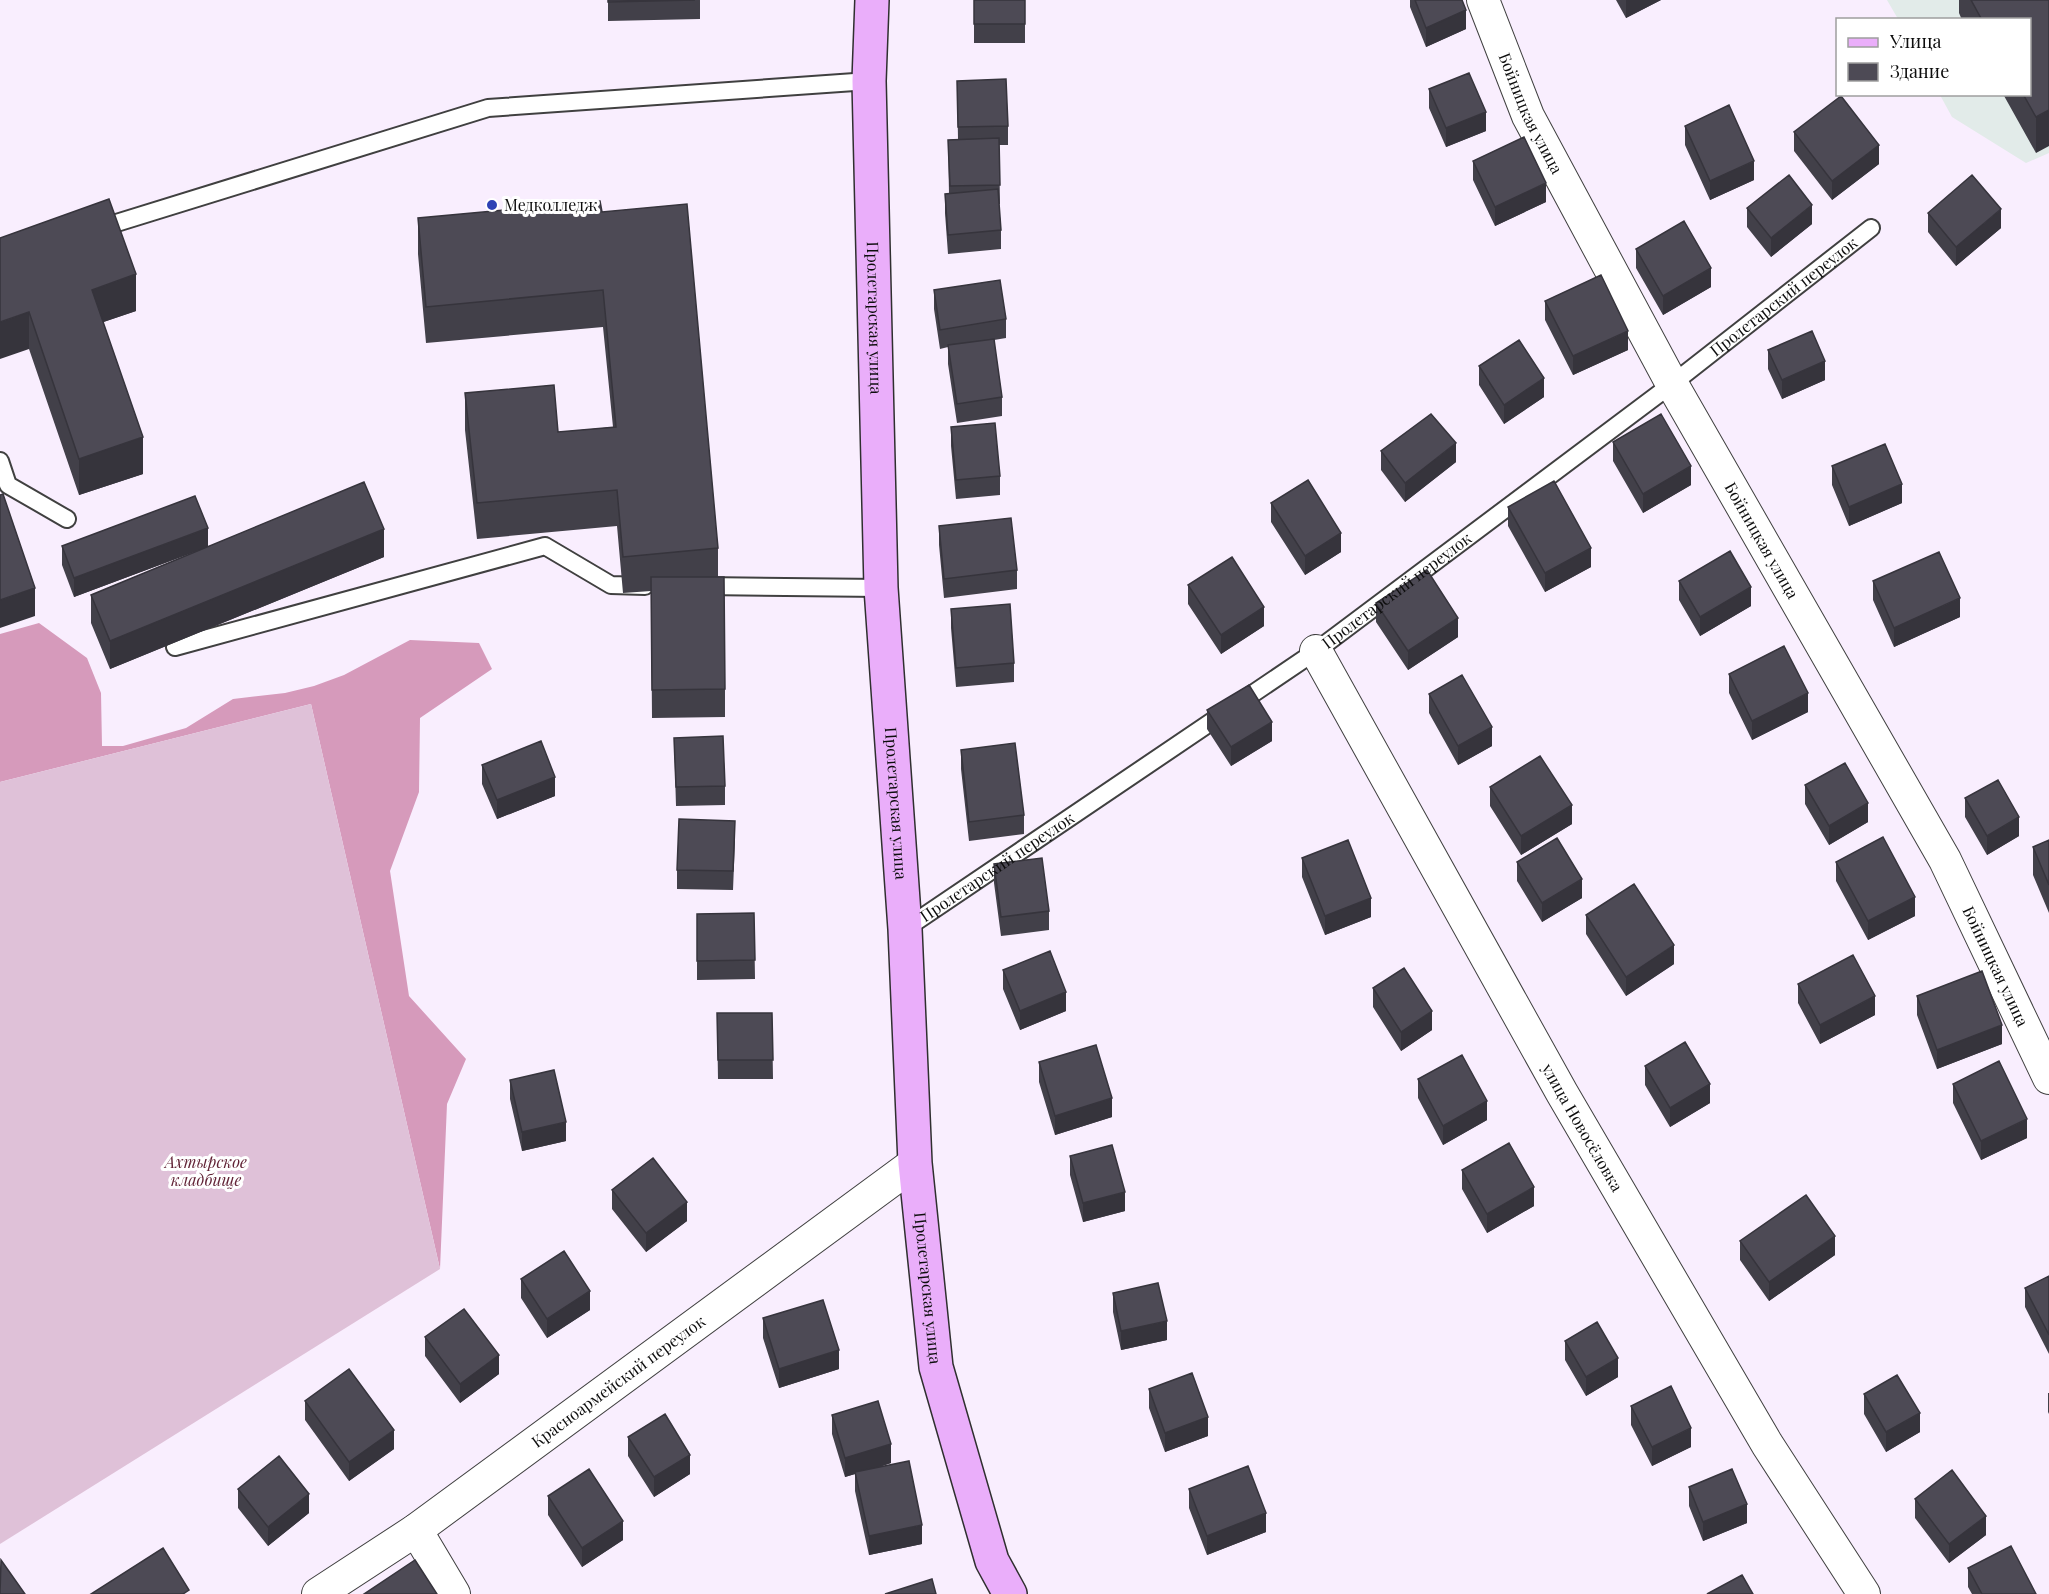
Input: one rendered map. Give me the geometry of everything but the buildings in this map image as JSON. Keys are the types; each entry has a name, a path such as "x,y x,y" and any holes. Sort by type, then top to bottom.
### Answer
{"main road":[{"name":"Пролетарская улица","path":"872,0 869,81 881,588 905,929 915,1163 936,1367 992,1561 1010,1594"}],"street":[{"name":"Бойницкая улица","path":"1483,0 1528,116 1672,384 1945,860 2049,1078"},
{"name":"улица Новосёловка","path":"1316,651 1568,1104 1767,1444 1864,1594"},
{"name":"Красноармейский переулок","path":"318,1594 417,1530 915,1163"},
{"path":"417,1530 454,1594"}],"lane":[{"path":"86,233 488,108 869,81"},
{"name":"Пролетарский переулок","path":"905,929 1316,651 1672,384 1871,228"},
{"path":"0,461 8,485 67,519"},
{"path":"175,647 545,546 611,585 657,586"},
{"path":"691,586 881,588"}],"shaded area":[{"path":"1887,0 2049,0 2049,153 2026,163 1952,117 1941,96 2031,96 2031,18 1897,18"},
{"path":"39,623 87,658 101,693 102,746 123,746 186,728 233,699 285,693 314,686 344,675 410,640 479,643 492,669 420,718 419,792 390,871 409,996 466,1059 447,1104 440,1269 311,704 0,782 0,634"}],"green space":[{"name":"Ахтырское кладбище","path":"311,704 440,1269 0,1544 0,782"}],"place":[{"name":"Медколледж","path":"492,205"}]}
